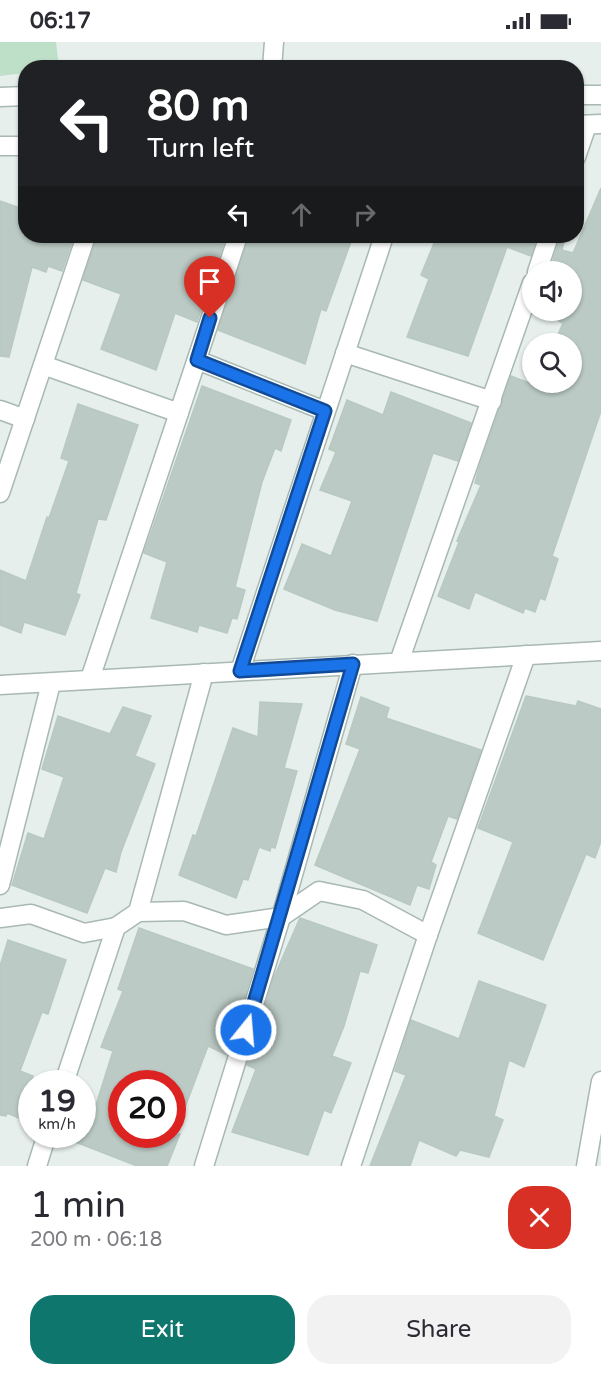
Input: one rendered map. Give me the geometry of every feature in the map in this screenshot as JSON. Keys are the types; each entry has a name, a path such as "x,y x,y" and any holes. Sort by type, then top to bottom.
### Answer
{"street":[{"path":"273,60 274,42"},
{"path":"584,95 601,95"},
{"path":"0,97 18,96"},
{"path":"0,146 18,146"},
{"path":"0,493 84,243"},
{"path":"90,679 236,243"},
{"path":"240,671 382,243"},
{"path":"541,261 547,243"},
{"path":"399,662 522,312"},
{"path":"345,352 492,401"},
{"path":"197,360 325,411"},
{"path":"43,365 179,413"},
{"path":"0,410 25,419"},
{"path":"0,685 601,651"},
{"path":"351,1166 428,935 526,655"},
{"path":"204,1166 281,918 353,664"},
{"path":"138,912 204,673"},
{"path":"0,885 51,682"},
{"path":"0,918 31,914 84,933 116,927 138,912 184,911 226,925 281,918 319,891 363,900 428,935"},
{"path":"68,1070 116,927"},
{"path":"586,1166 601,1081"},
{"path":"37,1166 43,1148"}],"green space":[{"path":"0,42 56,42 58,60 18,60 18,74 0,76"}],"building":[{"path":"601,188 601,411 552,556 558,559 545,600 540,598 535,612 525,608 523,613 475,592 469,609 438,596 459,542 457,541 481,485 475,483 479,468 511,376 522,380 522,393 582,393 582,333 559,333 563,323 559,321 582,321 582,261 553,261 558,243 564,243 562,250 573,253 577,243 584,243 584,227"},
{"path":"0,201 18,207 18,243 72,243 62,271 48,266 46,272 32,267 9,357 0,356"},
{"path":"95,243 224,243 197,322 175,313 156,370 101,349 121,294 83,280"},
{"path":"247,243 350,243 326,311 321,309 305,364 218,330"},
{"path":"434,243 535,243 531,256 507,247 468,356 407,337 429,279 421,275"},
{"path":"202,386 291,420 281,451 275,448 262,482 235,587 245,590 237,619 232,618 227,633 199,625 197,632 151,618 167,562 144,553"},
{"path":"391,392 471,423 458,461 433,453 377,621 335,610 284,589 302,544 331,556 352,501 320,490 336,452 329,449 347,400 383,415"},
{"path":"78,404 138,425 106,520 98,519 76,593 80,595 65,635 24,622 21,633 0,625 0,570 26,581 47,517 49,518 69,461 61,458"},
{"path":"526,696 576,706 578,701 601,709 601,841 595,858 586,854 543,960 478,933 513,842 478,828"},
{"path":"361,697 389,708 386,718 481,750 457,819 448,816 431,862 436,865 429,889 417,885 410,905 315,865 360,749 346,744"},
{"path":"260,702 302,704 284,768 297,771 275,848 271,847 270,851 259,847 248,880 243,879 236,898 179,875 193,835 196,836 233,728 258,737"},
{"path":"123,707 151,716 135,756 155,764 121,852 116,872 105,868 87,913 12,885 28,833 44,839 64,777 42,769 58,716 110,734"},
{"path":"300,918 377,945 368,973 360,971 344,1026 332,1056 351,1063 331,1113 324,1110 308,1155 232,1132 256,1069 247,1065 274,977"},
{"path":"139,928 253,969 227,1055 208,1046 186,1105 186,1070 108,1070 108,1148 174,1148 167,1166 137,1166 91,1148 96,1148 96,1105 113,1051 101,1047 123,991 118,989"},
{"path":"8,940 66,960 48,1014 42,1012 20,1070 18,1070 18,1118 7,1113 6,1116 0,1115 0,966"},
{"path":"479,981 546,1005 524,1067 509,1060 494,1116 503,1120 489,1157 460,1150 456,1156 419,1140 410,1166 370,1166 406,1075 395,1071 411,1020 459,1039"}],"route":[{"path":"210,318 197,360 325,411 240,671 353,664 281,918 246,1030"}]}
